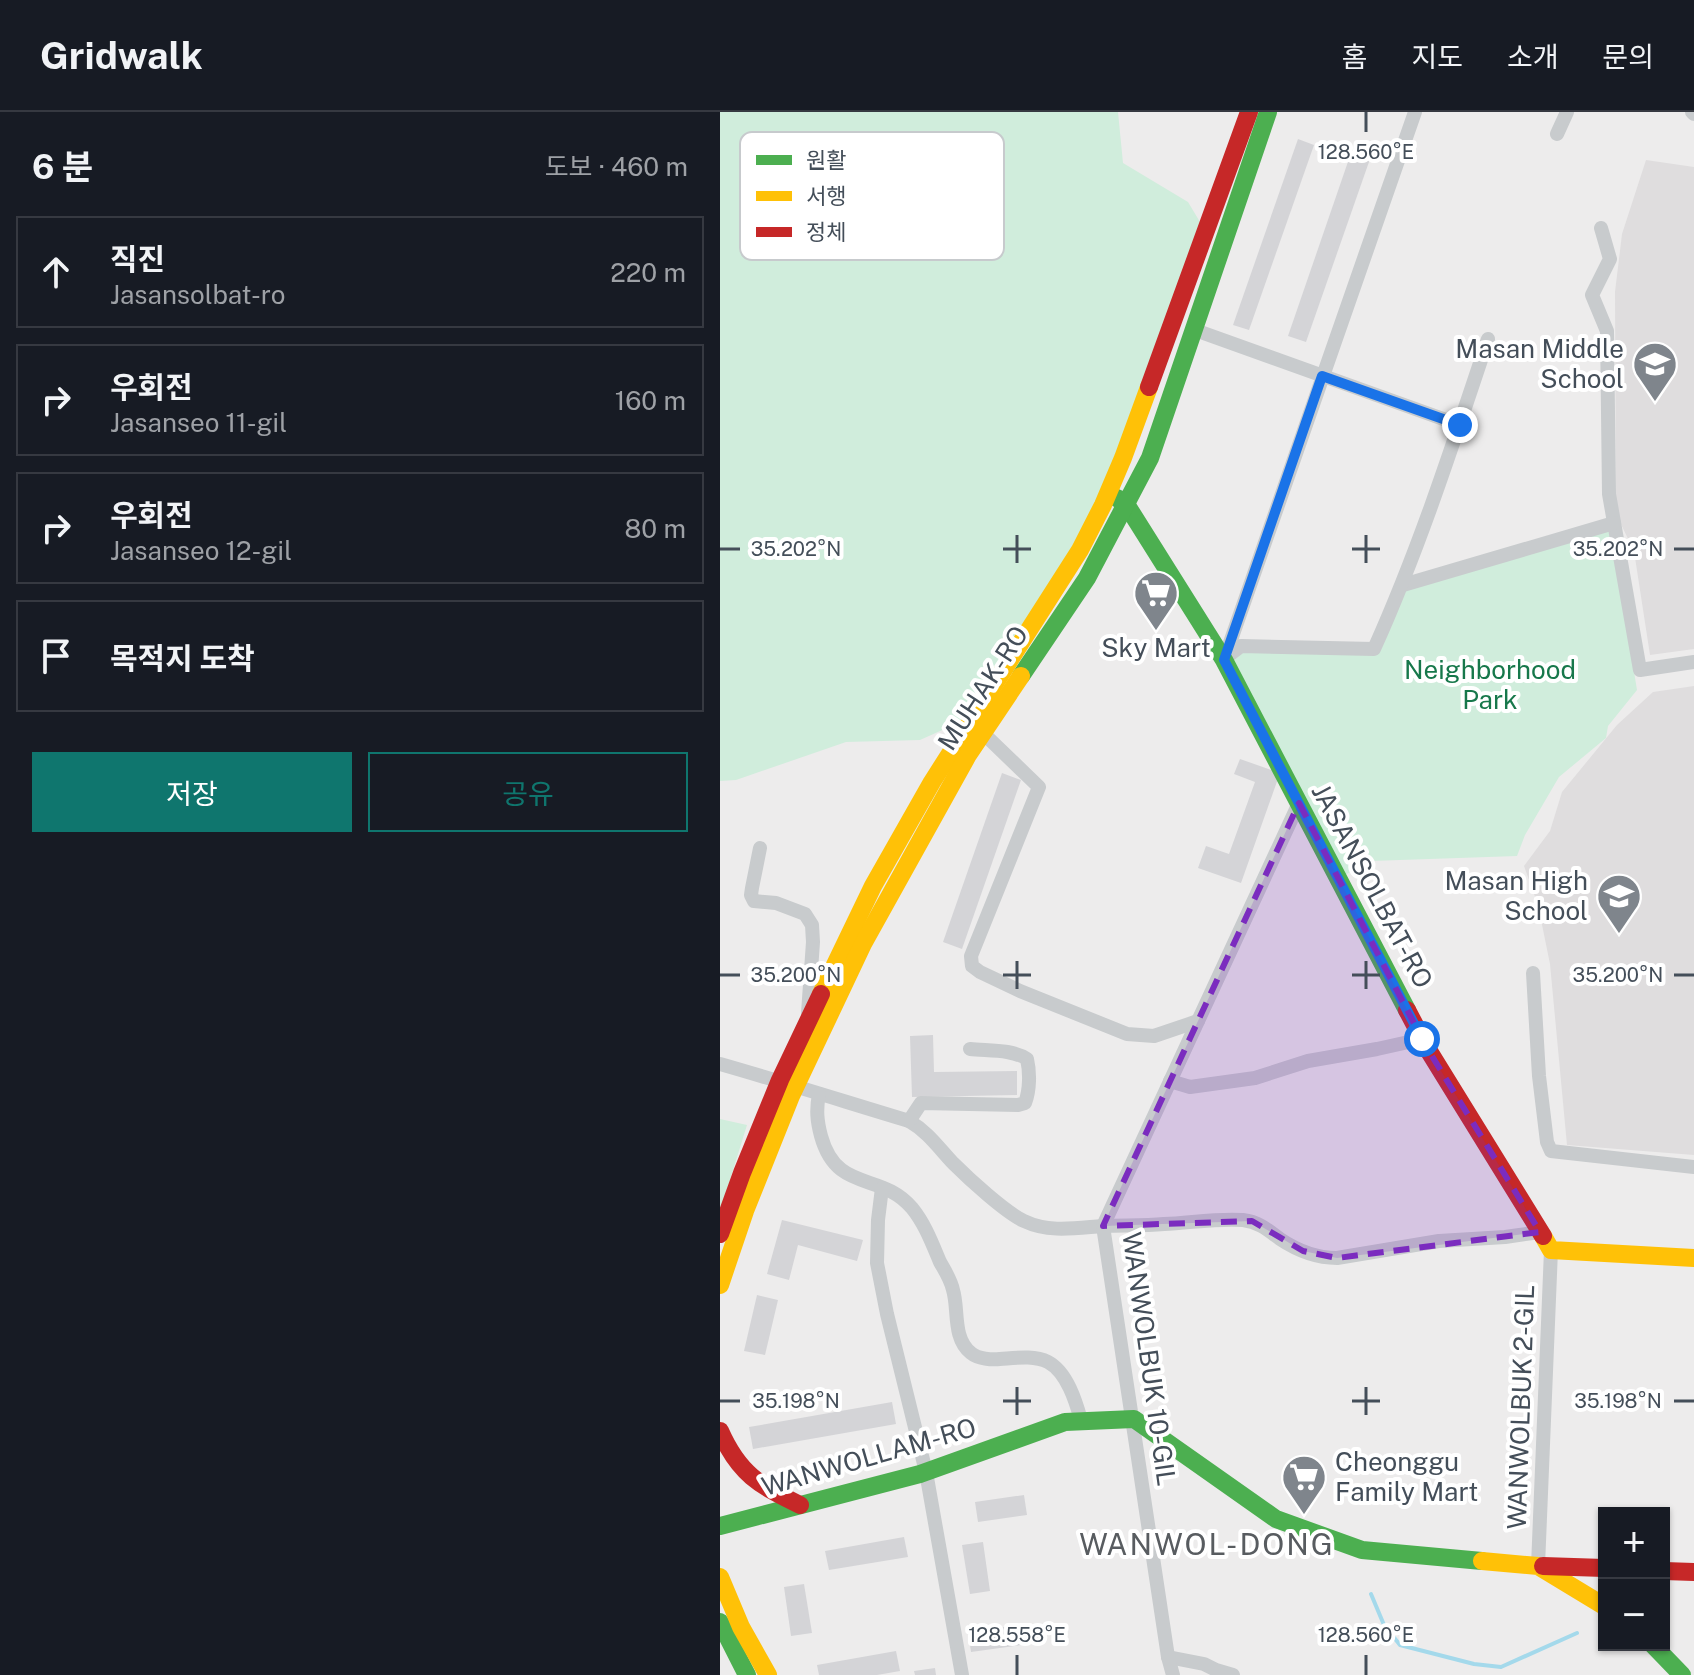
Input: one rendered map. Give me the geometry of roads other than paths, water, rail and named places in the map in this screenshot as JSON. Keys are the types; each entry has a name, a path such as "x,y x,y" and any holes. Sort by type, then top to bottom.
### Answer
{"main road":[{"name":"MUHAK-RO","path":"720,1285 808,1021 907,823 1080,550 1108,492 1249,112"},
{"name":"MUHAK-RO","path":"720,1234 742,1173 863,944 968,755 1087,578 1150,458 1268,112"},
{"path":"1108,492 1126,504"},
{"name":"JASANSOLBAT-RO","path":"1126,504 1224,660 1422,1039 1551,1250"},
{"path":"1551,1250 1694,1258"},
{"path":"1134,1419 1276,1519 1362,1550 1538,1566 1598,1568"},
{"name":"WANWOLLAM-RO","path":"720,1526 926,1472 1065,1422 1134,1419"},
{"path":"720,1431 736,1464 754,1480 800,1505"},
{"path":"1538,1566 1598,1602"},
{"path":"1670,1571 1694,1572"},
{"path":"720,1577 733,1612 768,1675"},
{"path":"720,1622 746,1674"},
{"path":"1659,1651 1682,1675"},
{"path":"720,1656 746,1674"}],"street":[{"path":"1224,660 1415,112"},
{"path":"1557,134 1567,112"},
{"path":"1601,228 1610,259 1592,295 1607,331 1609,494 1640,670 1694,662"},
{"path":"1195,330 1460,425"},
{"path":"1224,660 1241,646 1374,649 1403,585 1488,339"},
{"path":"1403,585 1614,523"},
{"path":"983,733 1039,787 971,956 972,966 1020,991 1127,1034 1154,1036 1198,1021"},
{"name":"WANWOLBUK 10-GIL","path":"1173,1675 1103,1226 1299,803"},
{"path":"760,848 751,895 754,901 776,903 805,914 812,925 808,1021"},
{"path":"1533,973 1539,1076 1547,1142 1551,1151 1694,1167"},
{"path":"1170,1081 1190,1087 1255,1078 1308,1061 1422,1039"},
{"path":"909,1121 921,1103 1025,1103 1028,1096 1027,1059 1008,1052 970,1049"},
{"path":"720,1064 909,1121 921,1128 952,1161 1020,1219 1036,1226 1252,1221 1281,1240 1320,1258 1337,1258 1439,1241 1540,1232"},
{"path":"819,1094 816,1111 826,1152 835,1167 897,1194 926,1228 953,1289 958,1329 971,1354 991,1360 1026,1358 1048,1362 1067,1383 1081,1420"},
{"path":"882,1188 877,1263 926,1472 962,1675"},
{"name":"WANWOLBUK 2-GIL","path":"1538,1566 1551,1250"},
{"path":"1168,1657 1204,1664 1233,1675"}],"waterway":[{"path":"1371,1594 1384,1625 1400,1645 1474,1664 1501,1667 1577,1633"}],"place":[{"name":"Masan Middle School","path":"1655,403"},
{"name":"Sky Mart","path":"1156,632"},
{"name":"Masan High School","path":"1619,935"},
{"name":"Cheonggu Family Mart","path":"1304,1516"}],"district":[{"name":"WANWOL-DONG","path":"1207,1545"}],"park label":[{"name":"Neighborhood Park","path":"1490,685"}]}
